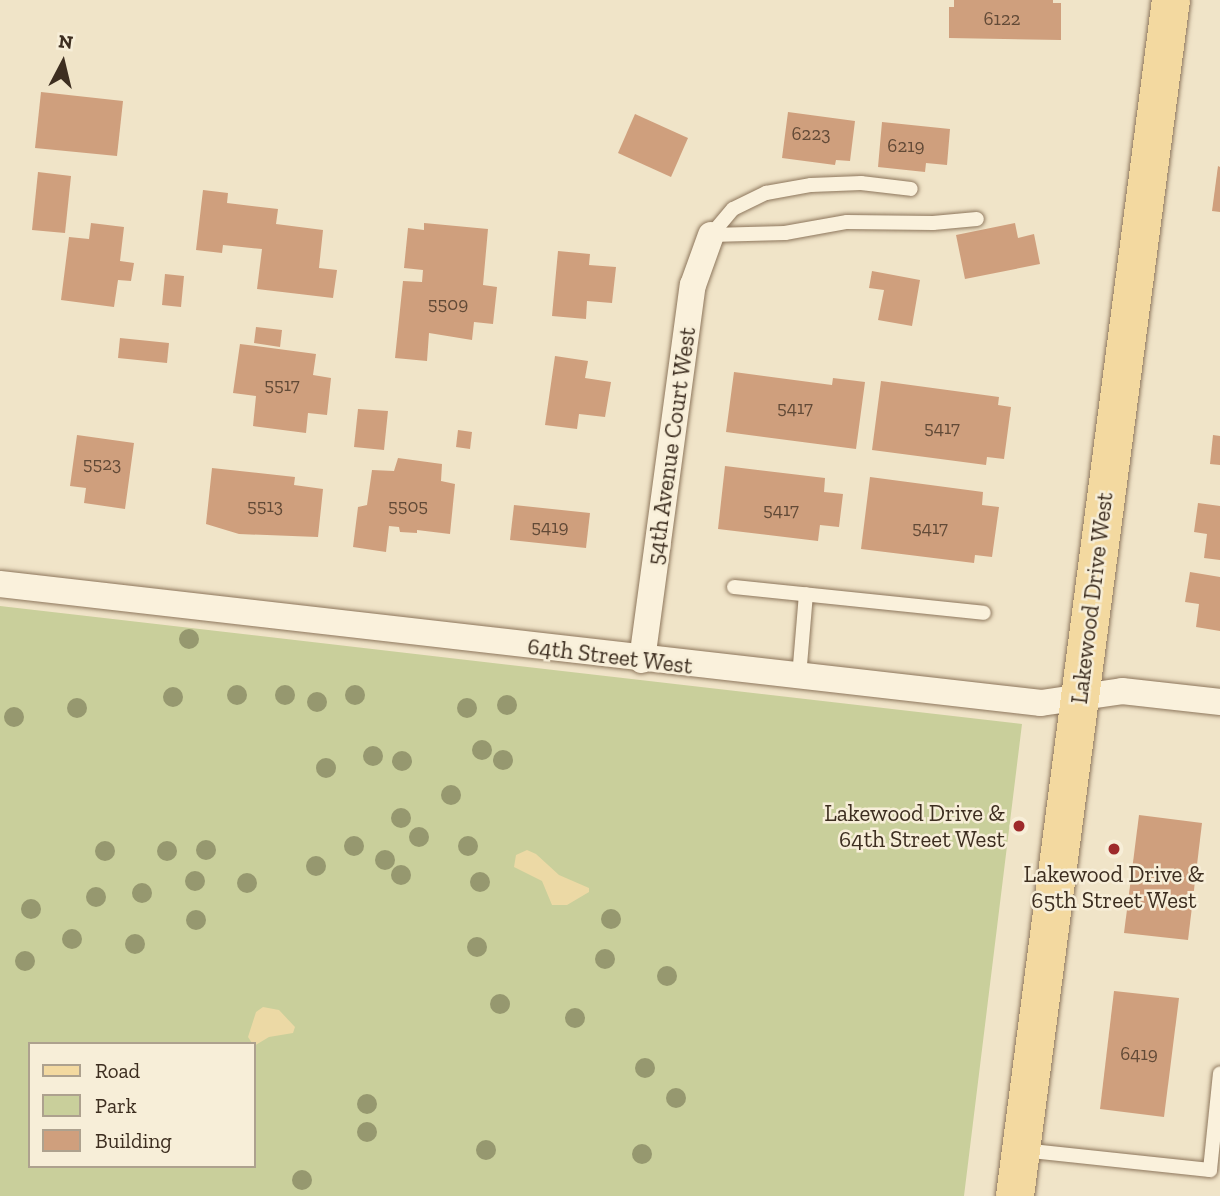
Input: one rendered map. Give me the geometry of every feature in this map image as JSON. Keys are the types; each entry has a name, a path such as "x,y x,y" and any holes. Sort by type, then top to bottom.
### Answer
{"main road":[{"name":"Lakewood Drive West","path":"1016,1196 1171,0"}],"street":[{"name":"54th Avenue Court West","path":"642,660 693,285 710,235"},
{"name":"64th Street West","path":"0,584 642,660 1041,703 1122,691 1220,702"}],"lane":[{"path":"710,235 733,209 766,193 811,185 861,183 911,189"},
{"path":"710,235 785,233 847,222 933,223 977,219"},
{"path":"734,587 984,613"},
{"path":"799,677 806,594"},
{"path":"1021,1150 1210,1170 1220,1074"}],"green space":[{"path":"0,606 1022,724 964,1196 0,1196"}],"sand":[{"path":"527,850 536,854 559,875 589,888 589,892 567,905 552,905 542,881 514,867 516,855"},
{"path":"263,1007 279,1010 295,1027 293,1033 269,1037 256,1045 248,1037 256,1012"}],"building":[{"path":"954,0 1053,0 1053,3 1061,3 1061,40 949,38 949,7 954,7"},
{"path":"41,92 123,101 117,156 35,148"},
{"path":"788,112 855,121 850,161 836,160 835,165 782,158"},
{"path":"635,114 688,138 671,177 618,153"},
{"path":"882,122 950,129 947,165 926,163 925,172 878,167"},
{"path":"1218,166 1220,167 1220,212 1212,211"},
{"path":"38,172 71,176 65,233 32,230"},
{"path":"203,190 228,193 227,203 278,209 276,224 323,230 319,268 337,270 333,298 257,289 262,249 223,245 222,253 196,250"},
{"path":"91,223 124,227 120,261 134,263 131,281 118,280 114,307 61,300 69,237 89,239"},
{"path":"424,223 488,229 483,285 497,287 493,324 474,322 472,340 429,333 427,361 395,358 403,281 422,282 423,270 404,268 408,228 424,230"},
{"path":"1015,223 1018,238 1034,234 1040,264 965,279 956,235"},
{"path":"558,251 590,254 589,265 616,267 612,303 587,301 586,319 552,316"},
{"path":"872,271 920,280 912,326 878,320 884,290 869,288"},
{"path":"165,274 184,276 181,307 162,305"},
{"path":"256,327 282,330 280,347 254,343"},
{"path":"120,338 169,343 167,363 118,358"},
{"path":"240,344 316,354 313,375 331,378 327,415 308,413 306,433 253,426 256,396 233,393"},
{"path":"555,356 588,361 585,378 611,382 605,417 579,414 577,429 545,425"},
{"path":"734,372 832,385 833,378 865,382 856,449 726,432"},
{"path":"881,381 999,397 998,405 1011,407 1004,459 987,457 986,465 872,450"},
{"path":"358,409 388,411 384,450 354,447"},
{"path":"458,430 472,432 470,449 456,447"},
{"path":"77,435 134,443 125,509 84,503 86,488 70,486"},
{"path":"1213,435 1220,436 1220,465 1210,464"},
{"path":"398,458 442,464 441,481 455,484 450,534 417,530 417,533 400,532 399,527 389,526 386,552 353,547 358,507 367,505 372,470 394,471"},
{"path":"725,466 825,478 824,492 843,494 839,527 820,525 818,541 718,529"},
{"path":"212,468 295,477 294,485 323,489 318,537 239,534 206,524"},
{"path":"870,477 983,492 982,505 999,507 992,557 975,555 974,563 861,549"},
{"path":"1198,503 1220,506 1220,560 1204,558 1207,534 1194,532"},
{"path":"514,505 590,513 586,548 510,540"},
{"path":"1190,572 1220,577 1220,631 1196,627 1199,604 1185,602"},
{"path":"1139,815 1202,823 1188,940 1124,933"},
{"path":"1114,991 1179,998 1164,1117 1100,1109"}],"place":[{"name":"Lakewood Drive & 64th Street West","path":"1019,826"},
{"name":"Lakewood Drive & 65th Street West","path":"1114,849"}]}
